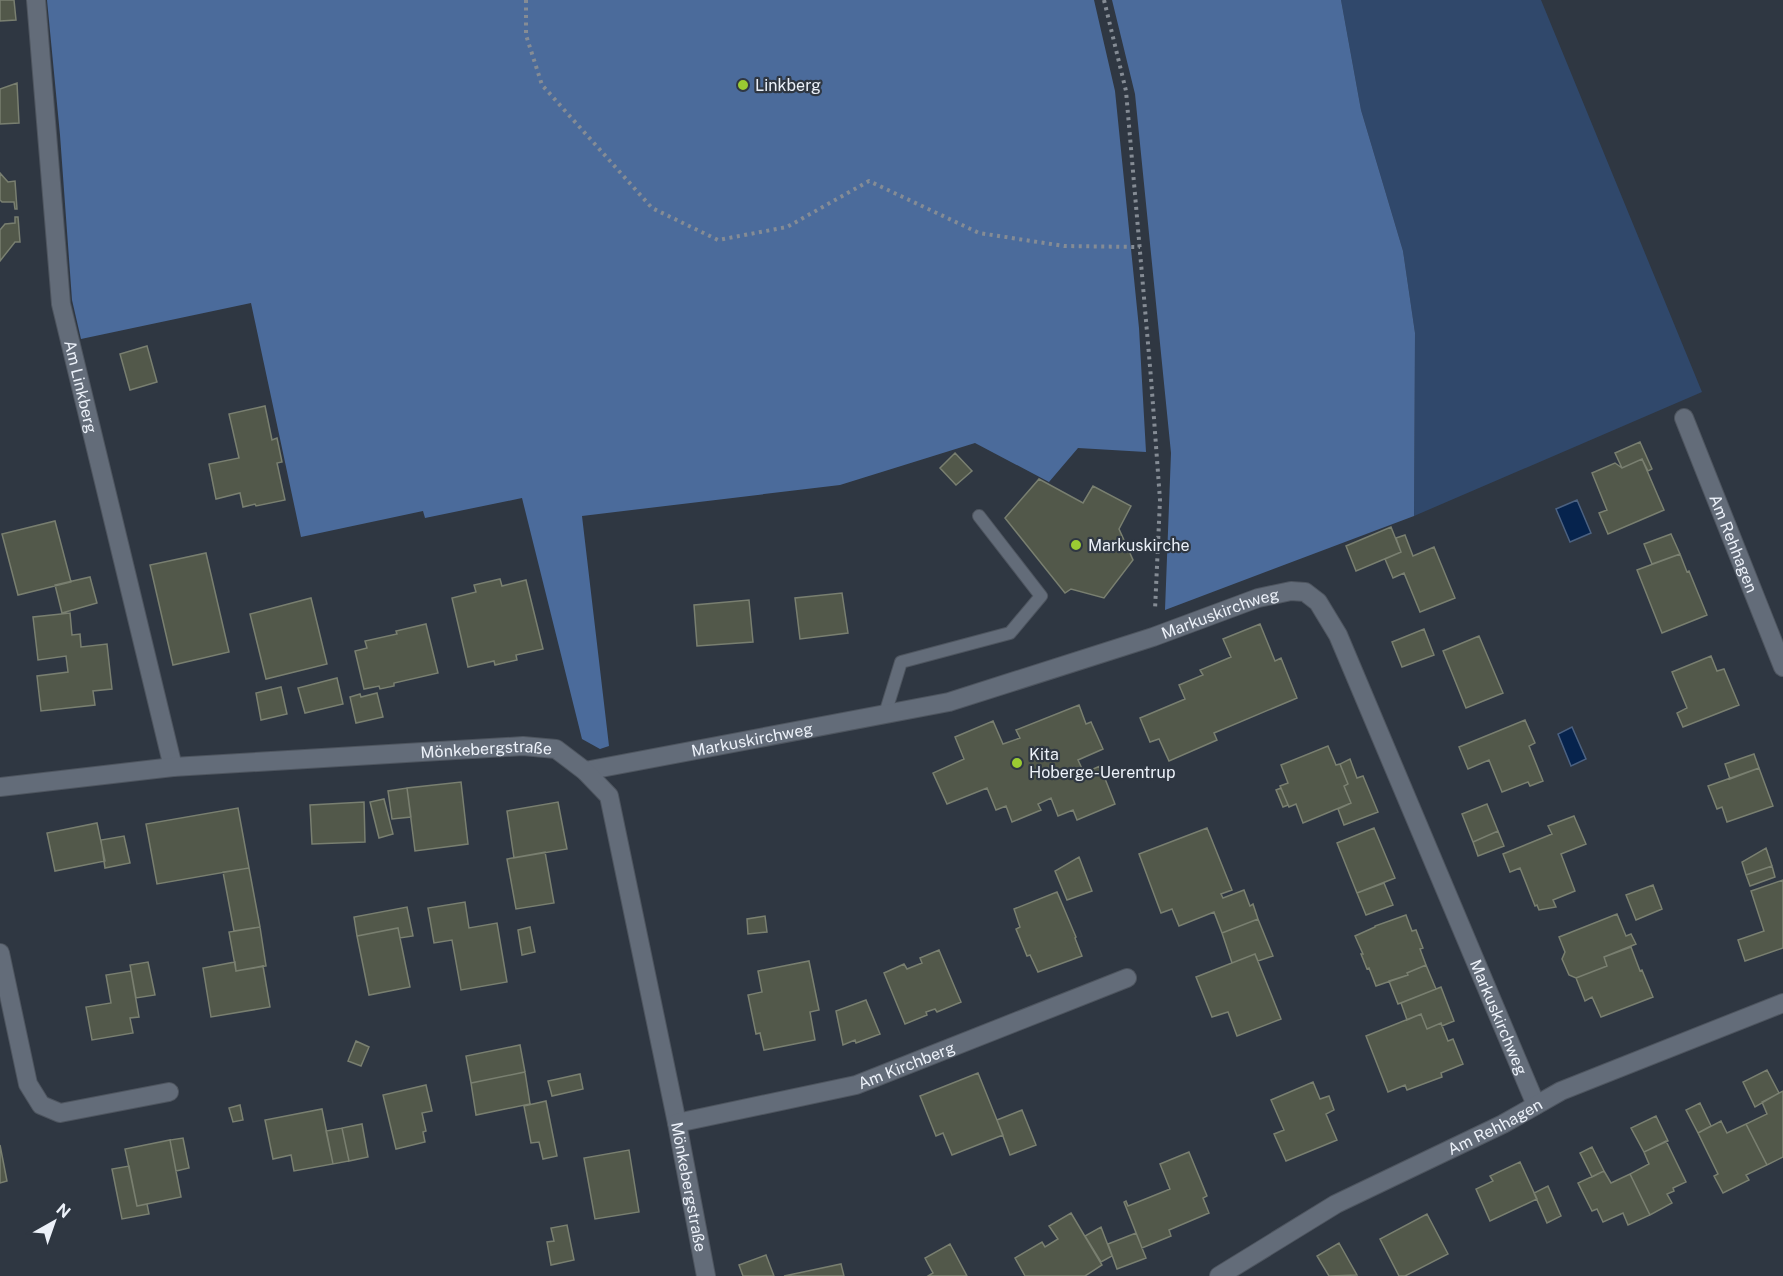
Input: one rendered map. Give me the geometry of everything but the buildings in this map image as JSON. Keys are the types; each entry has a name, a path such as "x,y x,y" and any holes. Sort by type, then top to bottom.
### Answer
{"street":[{"name":"Am Linkberg","path":"36,0 61,304 173,767"},
{"name":"Am Rehhagen","path":"1684,418 1783,667"},
{"name":"Markuskirchweg","path":"585,771 949,702 1153,637 1258,598 1291,591 1305,592 1318,602 1338,634 1536,1105"},
{"name":"Mönkebergstraße","path":"0,787 173,767 523,746 556,749 585,771 609,796 678,1123 706,1276"},
{"path":"0,953 28,1084 41,1106 60,1113 169,1092"},
{"name":"Am Kirchberg","path":"678,1123 856,1085 1128,978"},
{"name":"Am Rehhagen","path":"1219,1276 1336,1204 1503,1124 1561,1091 1783,1003"}],"lane":[{"path":"885,714 901,662 1010,633 1041,596 979,516"}],"path":[{"path":"526,0 526,35 542,85 652,208 718,240 787,227 868,181 979,233 1064,246 1140,247"},
{"path":"1104,0 1126,92 1160,500 1153,637"}],"shaded area":[{"path":"47,0 1094,0 1115,91 1139,328 1146,452 1078,448 1049,482 975,443 840,485 582,516 609,746 600,749 582,739 522,498 425,518 423,511 301,537 251,303 81,339 72,300"},
{"path":"1112,0 1341,0 1361,110 1403,251 1415,333 1414,516 1165,610 1171,453 1135,94"},
{"path":"1341,0 1541,0 1702,392 1414,516 1415,333 1403,251 1361,110"},
{"path":"1577,500 1591,533 1570,542 1556,509"},
{"path":"1572,727 1586,759 1571,766 1558,734"}],"place":[{"name":"Linkberg","path":"743,85"},
{"name":"Markuskirche","path":"1076,545"},
{"name":"Kita Hoberge-Uerentrup","path":"1017,763"}]}
